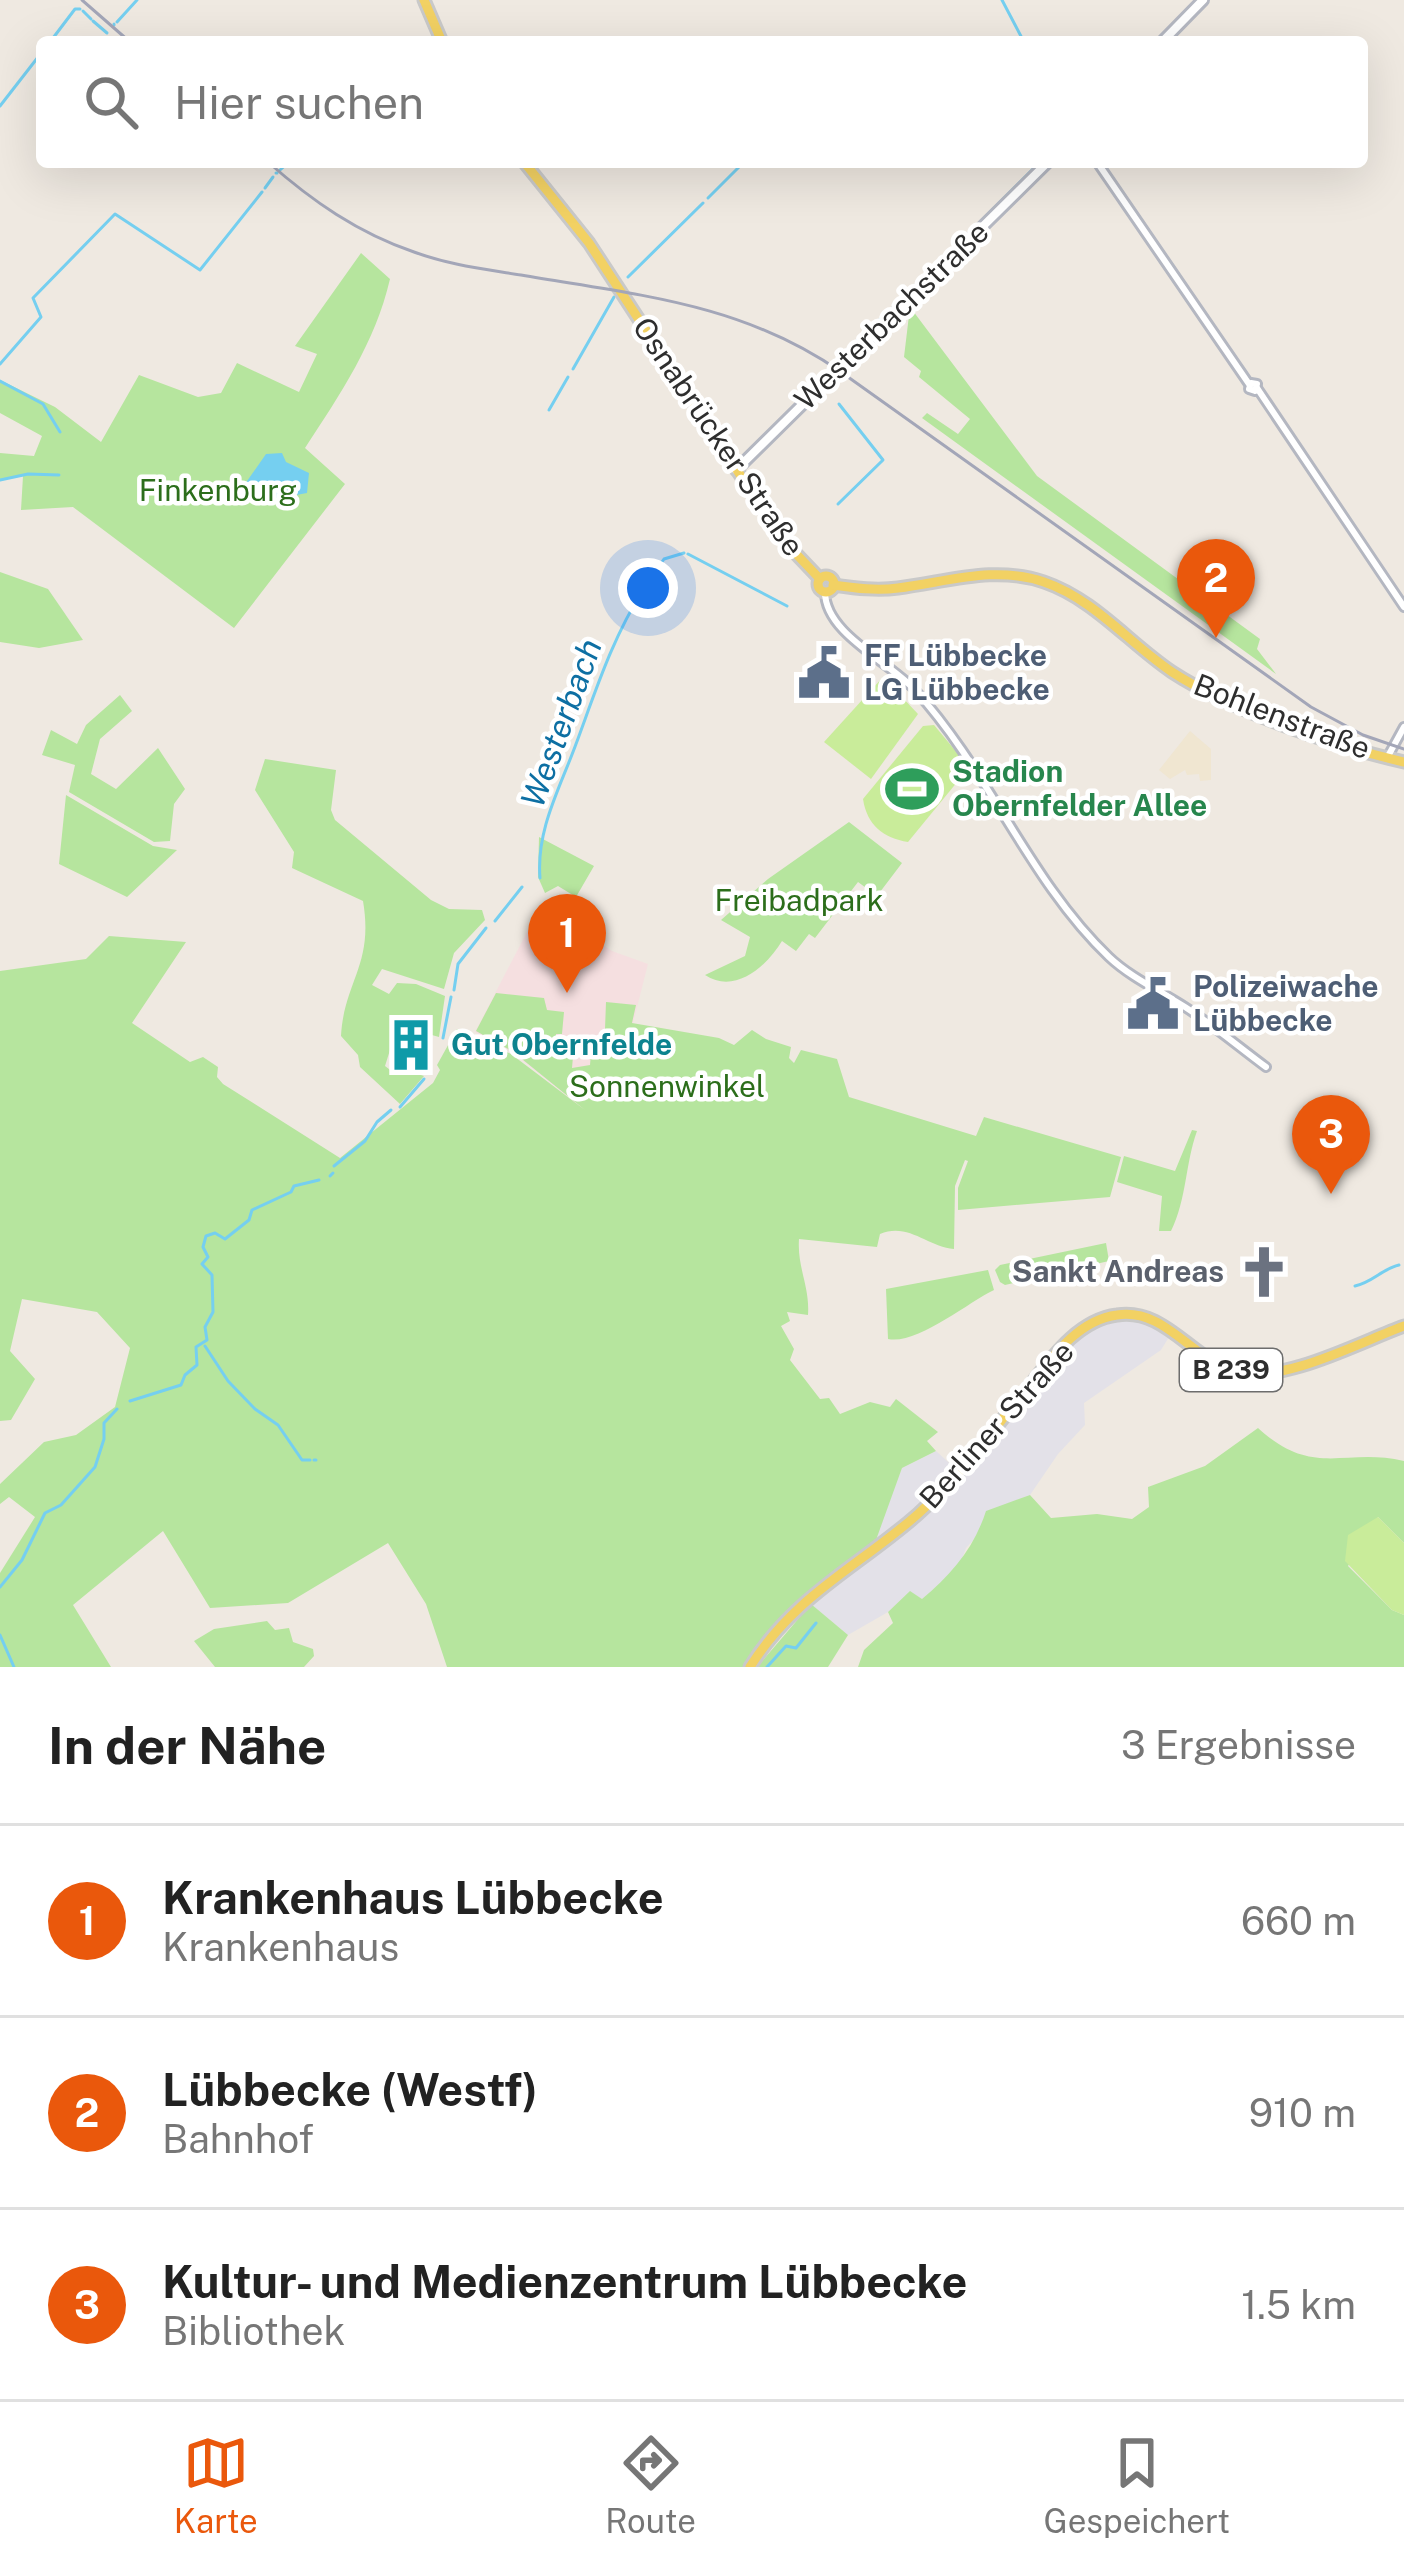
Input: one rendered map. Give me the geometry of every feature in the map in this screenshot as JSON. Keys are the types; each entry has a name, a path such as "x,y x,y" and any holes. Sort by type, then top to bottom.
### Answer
{"main road":[{"path":"424,0 439,36"},
{"path":"1168,36 1203,0"},
{"name":"Osnabrücker Straße","path":"529,168 589,243 789,549 820,579 830,578 829,589"},
{"name":"Westerbachstraße","path":"736,470 1042,168"},
{"name":"Bohlenstraße","path":"829,589 883,590 975,575 1030,578 1082,602 1165,667 1211,694 1387,758 1404,760"},
{"name":"Berliner Straße","path":"750,1667 805,1600 933,1500 1054,1355 1098,1320 1124,1314 1144,1316 1210,1361 1252,1374 1287,1369 1404,1326"}],"street":[{"path":"1101,168 1404,608"},
{"path":"829,589 826,608 836,623 901,676 963,748 1047,879 1101,949 1266,1067"},
{"path":"1387,758 1404,728"},
{"path":"1399,736 1398,752 1404,760"}],"shaded area":[{"path":"1190,731 1211,749 1211,780 1200,781 1199,774 1187,775 1185,770 1170,779 1159,770"},
{"path":"542,903 612,951 648,964 633,1023 588,1113 512,1052 475,1032"},
{"path":"1134,1318 1162,1329 1169,1337 1161,1350 1084,1403 1085,1425 1030,1495 987,1512 958,1570 922,1599 910,1592 888,1612 848,1635 802,1597 875,1540 902,1468 936,1451 956,1469 1086,1332 1108,1321"}],"green space":[{"name":"Finkenburg","path":"361,253 390,279 384,302 355,367 305,448 345,484 234,628 73,507 21,510 23,476 0,480 0,453 34,456 42,436 0,413 0,380 55,407 101,442 139,375 198,397 221,393 237,363 299,392 317,354 295,346"},
{"path":"910,307 1037,476 1260,639 1257,649 1276,674 922,418 927,413 958,434 970,419 919,377 921,371 904,357"},
{"path":"0,572 48,589 83,640 39,648 0,642"},
{"path":"883,677 918,714 871,779 824,742"},
{"path":"120,695 132,711 100,739 91,774 116,789 158,748 185,789 174,804 170,841 154,842 69,792 75,765 42,755 51,730 77,744 86,725"},
{"name":"Stadion Obernfelder Allee","path":"934,725 967,770 908,842 899,840 872,823 863,799 923,726"},
{"path":"265,759 336,770 331,810 335,820 431,900 449,909 482,910 485,920 454,953 444,989 382,969 372,985 389,994 397,983 416,984 445,996 439,1037 414,1030 402,1055 390,1050 385,1066 394,1073 399,1068 424,1076 400,1104 360,1067 358,1055 341,1036 365,941 363,901 292,868 294,852 255,790"},
{"path":"66,795 153,846 177,850 127,897 59,864"},
{"name":"Freibadpark","path":"849,822 902,863 877,896 858,882 815,938 809,934 796,951 782,941 768,960 739,980 705,975 745,956 750,937 721,920 768,879"},
{"path":"539,837 594,866 576,897 558,886 545,893 538,877"},
{"name":"Sonnenwinkel","path":"109,936 186,942 132,1023 190,1062 203,1057 218,1067 217,1077 223,1084 340,1158 433,1083 440,1070 437,1065 457,1029 511,1054 585,1110 512,1051 476,1031 496,993 544,998 547,1010 564,1012 562,1034 556,1034 556,1042 574,1045 572,1068 590,1065 592,1042 611,1043 611,1035 600,1033 605,1029 606,1002 636,1005 632,1023 719,1038 734,1045 752,1030 791,1047 789,1058 794,1063 801,1050 837,1059 849,1097 976,1136 984,1117 1121,1157 1110,1197 958,1210 965,1160 955,1186 954,1249 900,1231 880,1234 877,1247 799,1239 808,1315 787,1312 790,1321 781,1326 794,1349 790,1360 820,1399 829,1398 840,1414 870,1402 890,1407 896,1399 938,1432 927,1441 936,1451 902,1468 876,1540 802,1597 768,1633 746,1667 447,1667 426,1604 388,1543 288,1603 210,1608 163,1531 73,1605 111,1667 0,1667 0,1573 35,1517 9,1497 0,1504 0,1484 44,1442 76,1435 115,1407 130,1348 97,1312 22,1299 10,1351 35,1379 11,1420 0,1421 0,971 86,959"},
{"path":"1192,1130 1197,1131 1176,1219 1171,1231 1159,1231 1162,1196 1117,1182 1124,1156 1175,1171"},
{"path":"1106,1243 1109,1261 1005,1285 995,1270 1000,1265"},
{"path":"988,1270 994,1290 927,1330 888,1339 886,1289"},
{"path":"1258,1428 1296,1453 1313,1457 1404,1461 1404,1543 1378,1517 1348,1566 1392,1610 1404,1615 1404,1667 858,1667 864,1650 893,1623 888,1612 910,1591 922,1599 961,1560 986,1511 1030,1495 1051,1518 1097,1514 1132,1519 1149,1507 1148,1487 1205,1466"},
{"path":"1378,1517 1404,1543 1404,1615 1392,1610 1345,1561 1348,1535"},
{"path":"811,1604 848,1635 828,1667 757,1667"},
{"path":"267,1621 275,1630 289,1628 293,1642 313,1649 314,1656 304,1667 215,1667 194,1641 214,1629"}],"water":[{"path":"282,453 286,462 309,473 307,493 280,498 258,494 255,483 245,484 266,454"}],"waterway":[{"path":"117,22 137,0"},
{"name":"Westerbach","path":"1002,0 1021,36"},
{"path":"55,36 75,9 80,9"},
{"path":"83,11 91,19"},
{"path":"93,21 107,33"},
{"path":"0,106 36,60"},
{"path":"708,198 738,168"},
{"name":"Westerbach","path":"907,295 1034,168"},
{"path":"265,188 273,177"},
{"path":"0,364 41,317 33,298 115,214 200,270 262,192"},
{"path":"628,277 703,203"},
{"path":"573,369 614,297"},
{"name":"Westerbach","path":"833,363 901,300"},
{"path":"549,410 568,377"},
{"path":"0,381 43,404 60,432"},
{"name":"Westerbach","path":"838,504 883,460 839,404"},
{"path":"0,480 28,474 59,475"},
{"name":"Westerbach","path":"647,584 664,559 684,553"},
{"name":"Westerbach","path":"688,554 787,606"},
{"name":"Westerbach","path":"540,878 550,810 605,665 643,590"},
{"name":"Westerbach","path":"495,921 522,887"},
{"name":"Westerbach","path":"454,990 458,964 486,928"},
{"name":"Westerbach","path":"443,1038 451,997"},
{"name":"Westerbach","path":"400,1107 424,1079"},
{"name":"Westerbach","path":"334,1166 365,1141 391,1110"},
{"name":"Westerbach","path":"330,1176 333,1173"},
{"name":"Westerbach","path":"130,1401 181,1385 197,1365 196,1347 207,1340 205,1327 213,1312 212,1275 202,1264 208,1257 203,1247 206,1236 215,1233 225,1239 249,1220 252,1210 291,1192 294,1186 319,1180"},
{"path":"1355,1286 1399,1265"},
{"name":"Westerbach","path":"205,1346 228,1381 278,1425 302,1460 310,1460"},
{"name":"Westerbach","path":"0,1587 22,1560 45,1513 61,1505 95,1467 104,1423 117,1409"},
{"path":"767,1667 786,1646 796,1648 816,1623"},
{"name":"Westerbach","path":"0,1635 14,1667"}],"railway":[{"path":"82,0 123,36"},
{"path":"275,168 336,214 414,252 467,266 687,305 727,316 804,349 1311,707 1363,735 1404,749"}],"place":[{"name":"Lübbecke (Westf)","path":"1216,638"},
{"name":"FF Lübbecke LG Lübbecke","path":"824,673"},
{"name":"Stadion Obernfelder Allee","path":"912,789"},
{"name":"Krankenhaus Lübbecke","path":"567,993"},
{"name":"Polizeiwache Lübbecke","path":"1153,1004"},
{"name":"Gut Obernfelde","path":"411,1045"},
{"name":"Kultur- und Medienzentrum Lübbecke","path":"1331,1194"},
{"name":"Sankt Andreas","path":"1264,1272"}]}
